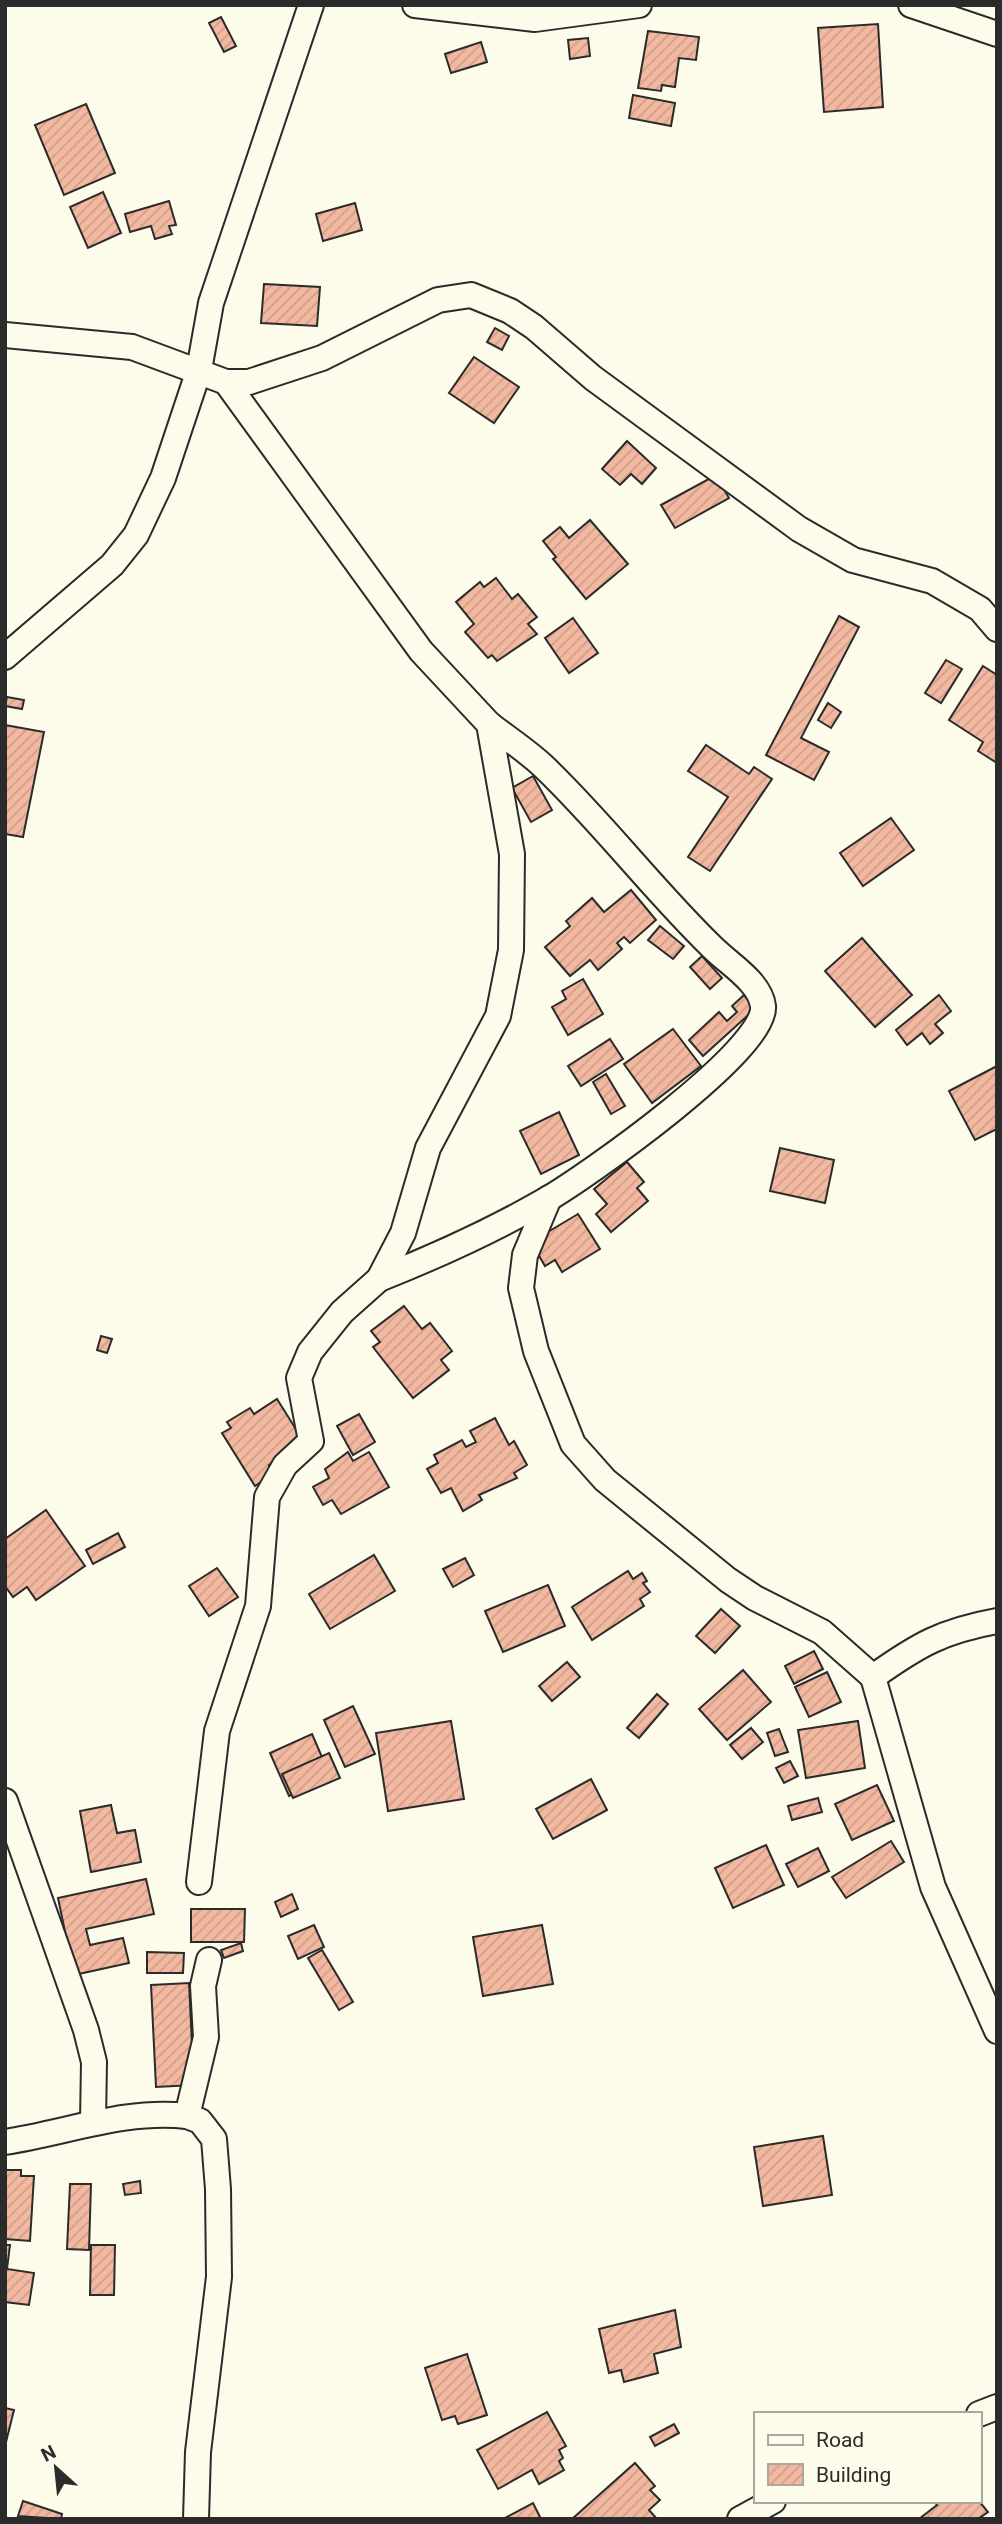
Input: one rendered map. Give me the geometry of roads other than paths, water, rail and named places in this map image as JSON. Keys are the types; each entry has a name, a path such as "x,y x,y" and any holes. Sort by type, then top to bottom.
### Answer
{"street":[{"path":"5,657 112,565 136,535 163,478 199,370 211,303 311,5"},
{"path":"415,5 535,19 639,5"},
{"path":"911,5 997,34"},
{"path":"5,334 132,347 226,382 249,383 322,358 438,300 471,295 510,310 534,327 593,378 799,529 853,560 932,581 979,609 997,629"},
{"path":"199,1882 216,1731 258,1606 264,1561 267,1497 285,1465 311,1441 299,1378 310,1352 342,1312 380,1279 456,1248 549,1198 648,1129 733,1057 758,1029 764,1010 760,992 711,946 542,765 489,724 421,651 226,382"},
{"path":"380,1279 403,1233 428,1148 498,1016 511,950 512,854 489,724"},
{"path":"549,1198 525,1255 522,1288 536,1351 573,1444 605,1480 728,1580 755,1598 822,1632 873,1676 933,1887 997,2031"},
{"path":"873,1676 919,1644 947,1632 997,1622"},
{"path":"5,1801 86,2030 94,2062 93,2122"},
{"path":"187,2116 206,2037 203,1986 209,1960"},
{"path":"5,2142 117,2117 187,2116 201,2121 214,2139 218,2189 219,2277 198,2452 196,2519"},
{"path":"740,2519 769,2503"}]}
